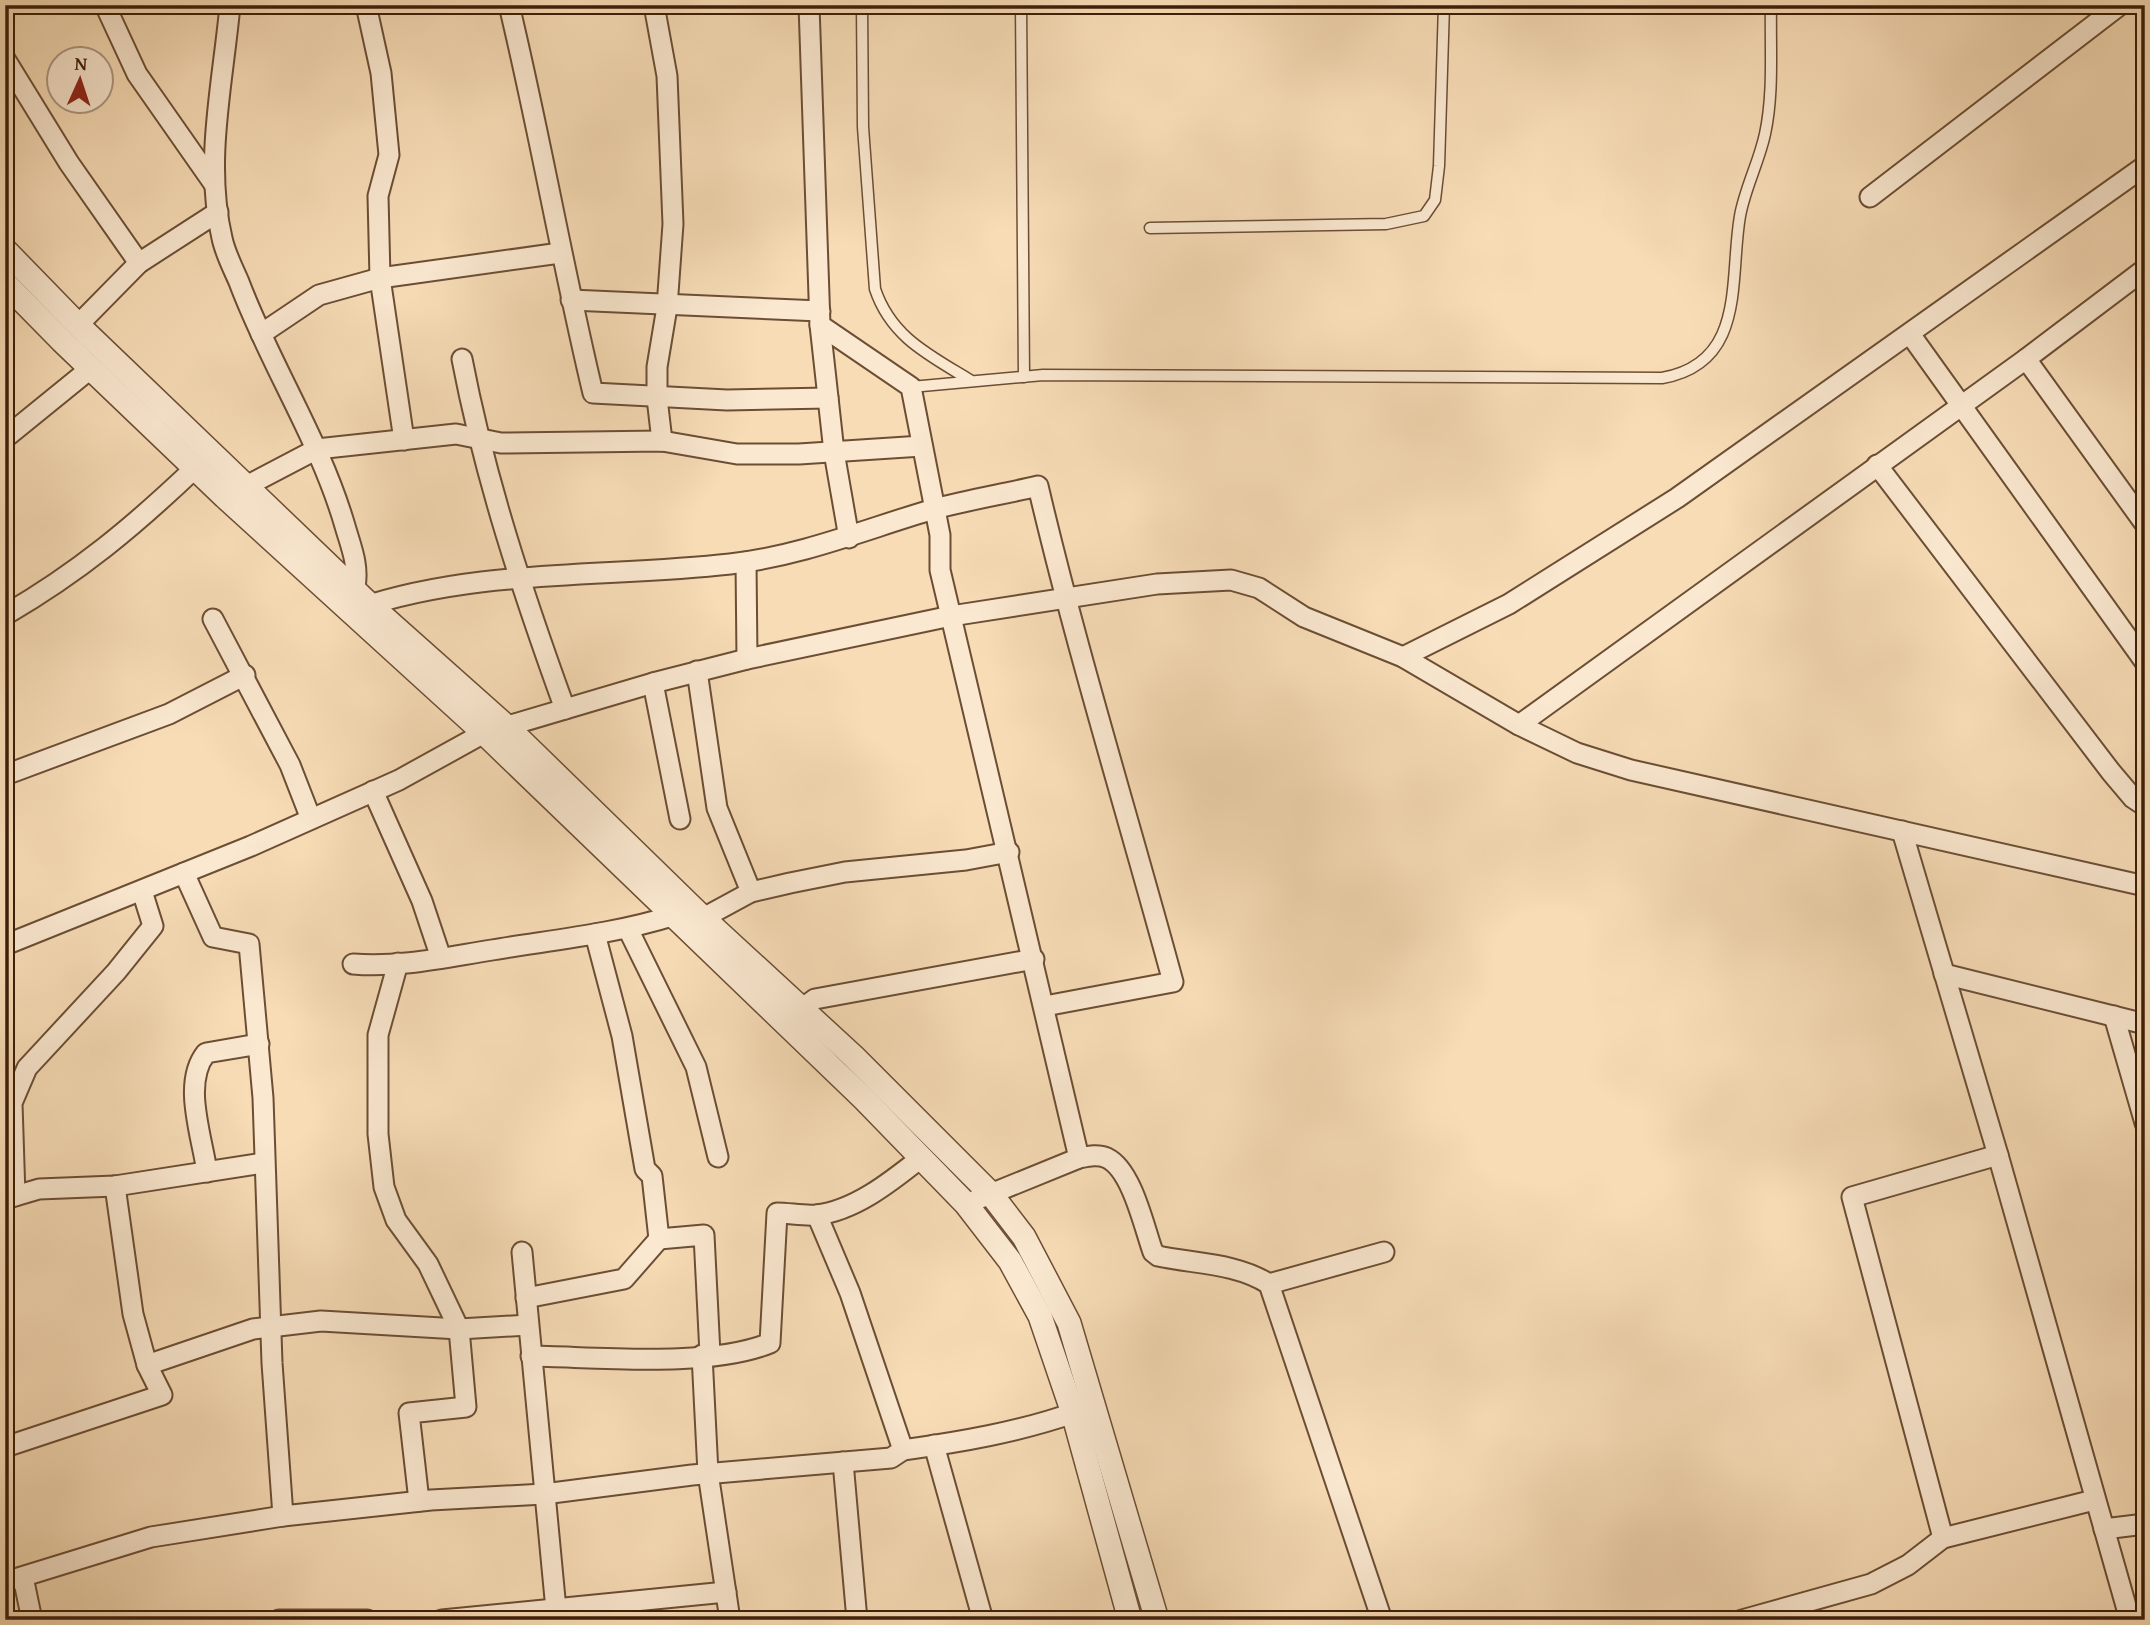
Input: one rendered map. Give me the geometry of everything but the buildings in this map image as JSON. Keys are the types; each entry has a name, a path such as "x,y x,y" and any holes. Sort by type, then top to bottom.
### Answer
{"street":[{"path":"105,5 137,74 192,157 214,184"},
{"path":"230,5 223,81 214,132 214,184 222,239 261,334 317,449 340,506 358,570 358,601"},
{"path":"366,5 382,72 389,155 378,197 380,278 404,440"},
{"path":"509,5 545,169 560,253 593,393 657,398 828,398"},
{"path":"654,5 667,76 673,224 667,307 657,367 662,441"},
{"path":"809,5 820,318 834,452 849,538"},
{"path":"1870,197 2120,5"},
{"path":"5,60 69,163 139,263"},
{"path":"1403,656 1509,604 1654,512 2145,166"},
{"path":"78,325 139,263 218,212"},
{"path":"5,250 78,325 248,485 484,733 686,920 991,1194 1024,1237 1069,1323 1157,1620"},
{"path":"261,334 319,295 380,278 560,253"},
{"path":"1519,725 2026,359 2145,269"},
{"path":"5,283 90,369 225,497 358,601 507,727 686,920"},
{"path":"571,300 820,318 911,387 940,535 940,570 1009,852 1079,1158"},
{"path":"1910,334 2145,662"},
{"path":"462,359 477,438 518,579 565,709"},
{"path":"2026,359 2145,524"},
{"path":"9,429 90,369"},
{"path":"225,497 317,449 456,434 501,443 662,441 737,454 834,452 922,446"},
{"path":"1877,465 2111,772 2133,797 2145,806"},
{"path":"5,615 64,581 132,528 195,468"},
{"path":"358,601 518,579 746,562 787,555 849,538 935,509 1038,486 1064,597 1173,982 1045,1006"},
{"path":"746,562 747,659"},
{"path":"5,945 142,891 311,819 453,752 484,733 697,671 951,616 1157,584 1231,580 1259,588 1304,617 1403,656 1519,725 1577,753 1631,770 2145,886"},
{"path":"213,619 245,675 290,765 311,819"},
{"path":"697,671 717,808 751,892"},
{"path":"5,775 169,714 245,675"},
{"path":"653,683 680,819"},
{"path":"373,791 418,889 441,958"},
{"path":"1902,831 1998,1155 2130,1620"},
{"path":"354,964 441,958 686,920 751,892 845,872 966,860 1009,852"},
{"path":"184,873 213,937 249,944 259,1044 271,1327 283,1516"},
{"path":"142,891 153,926 116,972 27,1068 8,1104 10,1198 39,1189 115,1186 263,1163"},
{"path":"628,929 696,1067 718,1157"},
{"path":"595,934 622,1037 645,1169 652,1175 659,1239"},
{"path":"793,1015 816,999 1034,959"},
{"path":"398,963 377,1048 378,1134 384,1187 396,1220 428,1264 459,1329 466,1407 409,1413 419,1501"},
{"path":"1944,974 2145,1024"},
{"path":"793,1015 966,1203 1010,1261 1040,1316 1073,1413 1130,1620"},
{"path":"2114,1016 2145,1123"},
{"path":"207,1171 195,1092 194,1075 198,1063 206,1053 259,1044"},
{"path":"966,1203 1079,1158 1096,1155 1117,1166 1130,1187 1158,1256 1233,1269 1269,1284 1384,1252"},
{"path":"1942,1538 1852,1197 1998,1155"},
{"path":"531,1356 660,1359 751,1351 770,1343 777,1213 817,1215 856,1201 883,1186 922,1157"},
{"path":"5,1447 162,1395 147,1364 133,1314 115,1186"},
{"path":"817,1215 850,1293 902,1450"},
{"path":"526,1298 624,1279 659,1239 704,1235 708,1473 730,1620"},
{"path":"522,1252 556,1614"},
{"path":"1269,1284 1382,1620"},
{"path":"147,1364 253,1329 321,1321 459,1329 528,1325"},
{"path":"32,1620 14,1579 151,1537 283,1516 419,1501 544,1494 708,1473 891,1458 902,1450 1049,1422 1073,1413"},
{"path":"934,1446 983,1620"},
{"path":"843,1462 857,1620"},
{"path":"1742,1620 1871,1584 1908,1565 1942,1538 2094,1500"},
{"path":"2104,1529 2145,1524"},
{"path":"442,1620 556,1614 726,1592"},
{"path":"279,1620 367,1620"}],"lane":[{"path":"862,5 863,127 875,289 882,310 896,328 921,349 970,381"},
{"path":"1021,5 1024,377"},
{"path":"1150,228 1386,225 1424,216 1435,200 1444,5"},
{"path":"911,387 1024,377 1522,380 1662,378 1684,374 1700,365 1719,340 1731,313 1739,219 1765,135 1769,105 1770,5"}]}
